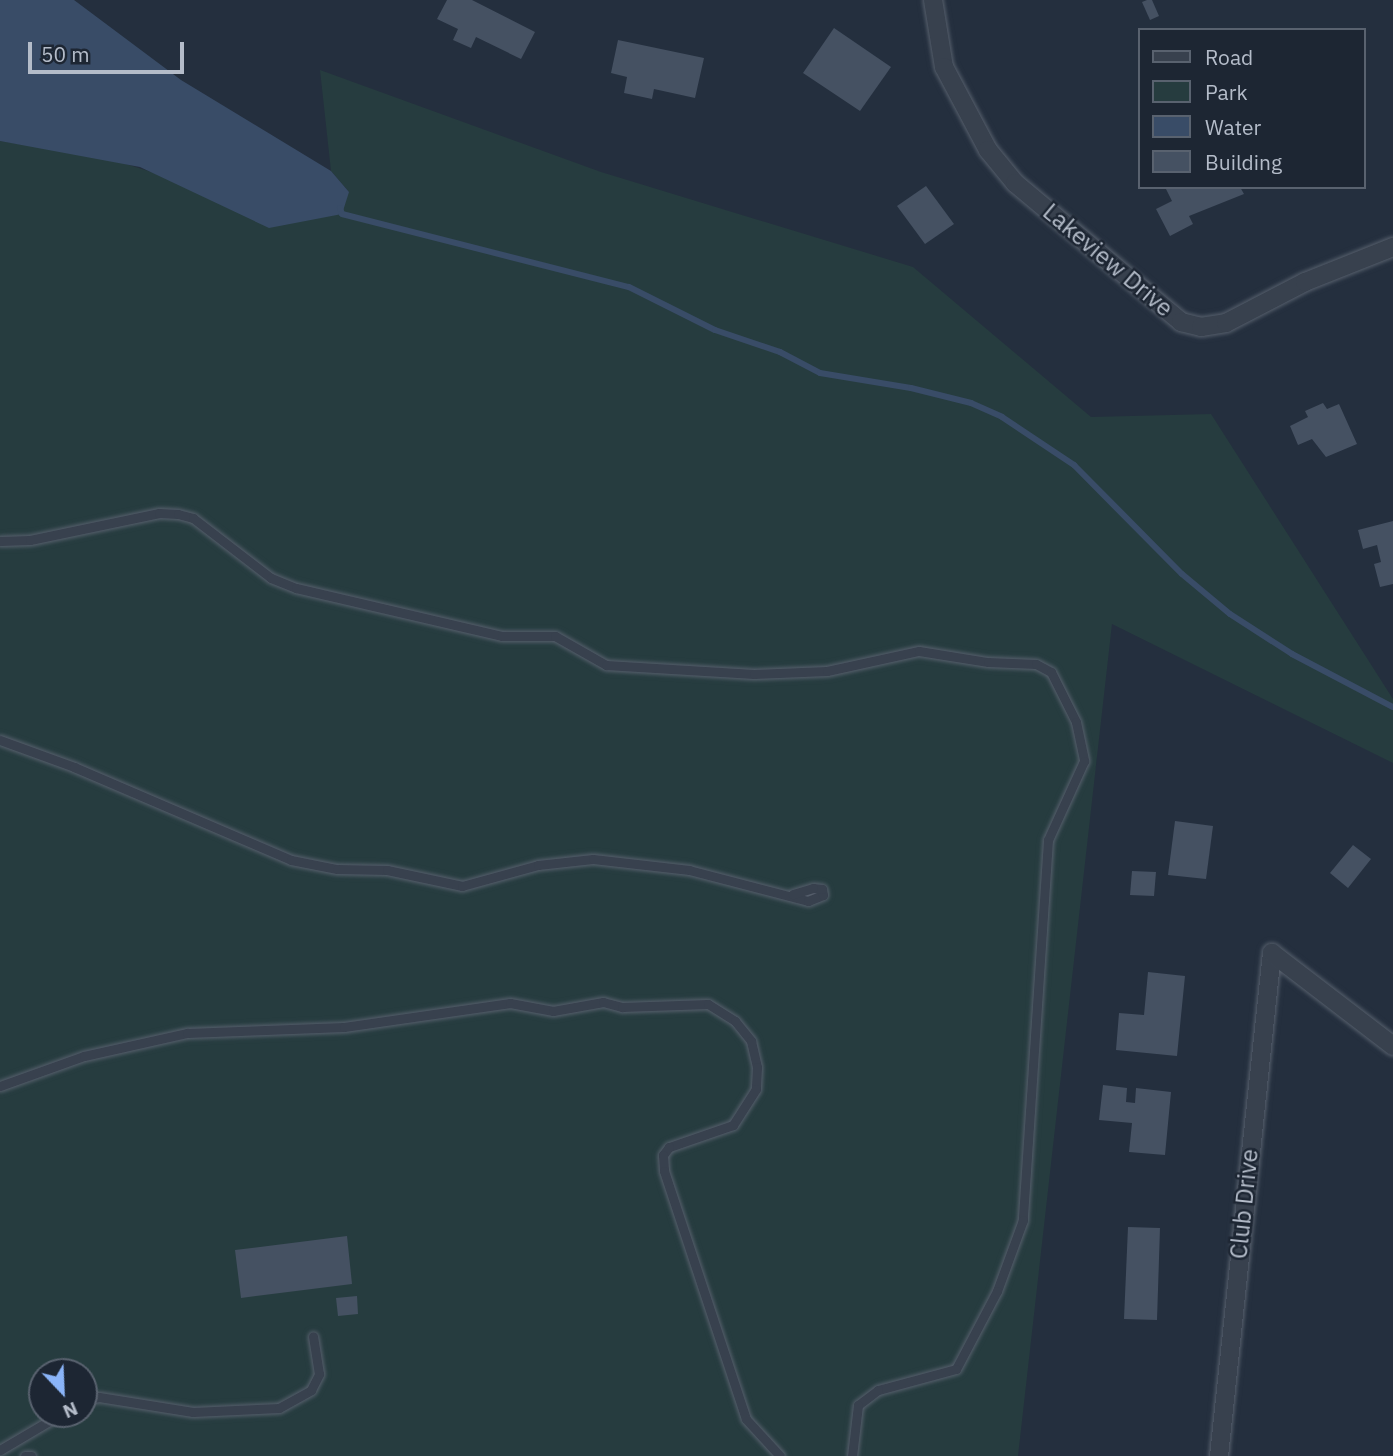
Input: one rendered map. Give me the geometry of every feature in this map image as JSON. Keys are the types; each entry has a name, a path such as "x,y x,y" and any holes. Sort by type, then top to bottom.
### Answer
{"street":[{"name":"Lakeview Drive","path":"933,0 944,67 988,150 1015,183 1181,323 1201,327 1226,323 1305,282 1393,247"},
{"name":"Club Drive","path":"1219,1456 1272,953 1393,1046"}],"lane":[{"path":"0,541 30,540 159,513 178,514 193,518 271,578 296,588 502,636 555,636 606,665 754,674 827,671 919,652 988,662 1036,664 1051,673 1076,722 1084,761 1048,840 1023,1220 997,1291 956,1369 878,1390 858,1405 852,1456"},
{"path":"2,743 74,767 291,860 337,869 387,870 462,886 538,864 593,859 689,870 793,894"},
{"path":"0,1086 84,1056 187,1033 344,1027 510,1003 553,1011 603,1002 622,1007 708,1004 735,1021 751,1041 757,1067 756,1089 733,1125 669,1147 663,1155 664,1171 746,1419 780,1456"},
{"path":"98,1397 193,1412 279,1409 311,1390 319,1374 313,1336"},
{"path":"0,1450 37,1428"},
{"path":"25,1456 31,1456"}],"green space":[{"path":"320,70 601,172 913,267 1091,417 1211,414 1393,699 1393,763 1112,624 1018,1456 0,1456 0,141 107,158 167,177 349,192 331,171"}],"water":[{"path":"0,0 74,0 181,80 331,171 349,192 342,214 269,228 140,167 0,141"}],"building":[{"path":"447,0 472,0 535,32 521,59 476,37 471,48 453,40 458,29 437,19"},
{"path":"1152,0 1159,16 1150,20 1142,2"},
{"path":"834,28 891,67 860,111 803,73"},
{"path":"618,40 704,58 695,98 654,89 652,99 624,93 627,77 611,73"},
{"path":"926,186 954,224 925,244 897,206"},
{"path":"1166,189 1241,189 1244,194 1189,216 1193,224 1170,236 1156,209 1172,201"},
{"path":"1323,403 1327,409 1339,404 1357,444 1326,457 1312,439 1298,445 1290,426 1308,417 1305,411"},
{"path":"1393,521 1393,584 1380,587 1374,564 1381,562 1377,545 1363,549 1358,530"},
{"path":"1175,821 1213,826 1206,879 1168,875"},
{"path":"1353,845 1371,859 1348,888 1330,873"},
{"path":"1132,871 1156,872 1154,896 1130,895"},
{"path":"1148,972 1185,976 1177,1056 1116,1050 1119,1013 1144,1015"},
{"path":"1103,1085 1127,1088 1126,1102 1135,1103 1136,1088 1171,1092 1165,1155 1129,1152 1132,1123 1099,1120"},
{"path":"1128,1227 1160,1228 1157,1320 1124,1319"},
{"path":"347,1236 352,1284 241,1298 235,1250"},
{"path":"357,1296 358,1314 338,1316 336,1298"}],"waterway":[{"path":"340,208 342,214 629,287 715,330 780,352 820,373 911,388 971,403 1002,417 1074,465 1182,574 1230,614 1292,654 1393,707"}]}
